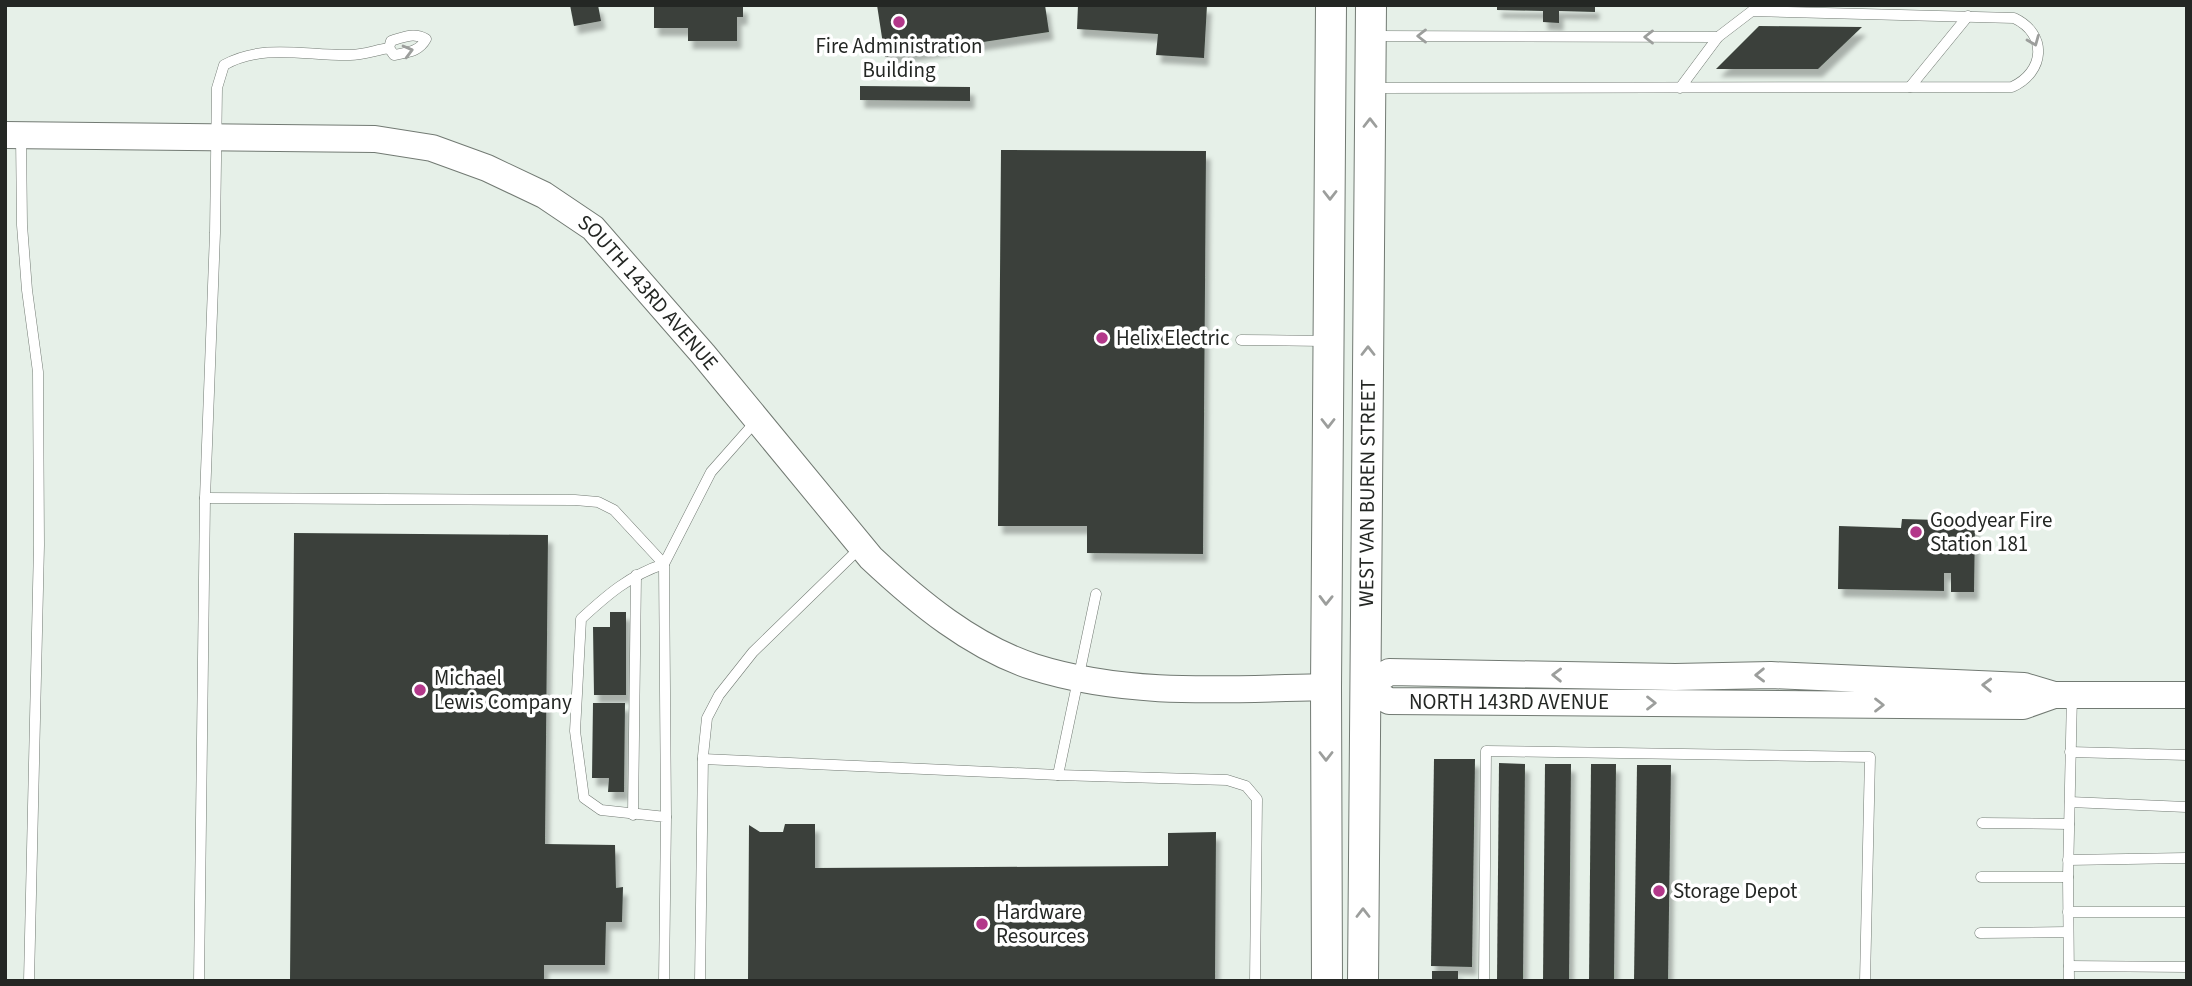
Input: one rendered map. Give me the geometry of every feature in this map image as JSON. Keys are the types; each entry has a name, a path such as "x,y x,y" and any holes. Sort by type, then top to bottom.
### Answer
{"main road":[{"name":"WEST VAN BUREN STREET","path":"1327,981 1326,687 1331,5"},
{"path":"1346,5 1350,13 1350,67 1353,75 1370,88"},
{"name":"WEST VAN BUREN STREET","path":"1363,981 1371,5"},
{"path":"1326,687 1366,688"}],"street":[{"name":"SOUTH 143RD AVENUE","path":"13,135 375,139 432,148 488,168 544,195 593,228 703,354 862,547 898,583 954,626 1033,667 1080,678 1145,688 1179,690 1326,687"},
{"name":"NORTH 143RD AVENUE","path":"1366,688 1389,701 2023,706 2063,695 2187,695"}],"lane":[{"path":"1370,88 1680,88 2012,87 2026,81 2034,70 2039,54 2036,37 2025,23 2014,18 1752,11 1718,37 1680,88"},
{"path":"1910,87 1968,16"},
{"path":"1370,36 1718,37"},
{"path":"199,981 205,498 215,233 217,88 224,65 242,55 281,52 354,55 388,48"},
{"path":"13,135 27,290 38,372 39,544 29,981"},
{"path":"1241,340 1328,341"},
{"path":"664,981 664,564 711,472 757,419"},
{"path":"205,498 598,502 614,510 664,564"},
{"path":"700,981 703,759 707,718 719,695 753,652 862,547"},
{"path":"664,564 636,575 611,591 581,619 575,731 584,798 601,810 666,817"},
{"path":"633,815 636,575"},
{"path":"1058,775 1096,594"},
{"path":"2063,695 2070,752 2069,981"},
{"path":"1484,981 1486,751 1870,757 1865,981"},
{"path":"2070,752 2187,755"},
{"path":"703,759 1227,780 1247,786 1256,799 1255,981"},
{"path":"2070,802 2186,807"},
{"path":"1982,823 2069,824"},
{"path":"2068,860 2186,858"},
{"path":"1981,877 2068,877"},
{"path":"2068,912 2187,912"},
{"path":"1980,933 2068,932"},
{"path":"2069,967 2187,968"}],"building":[{"path":"570,5 598,5 601,21 574,26"},
{"path":"654,5 743,5 743,17 737,17 737,41 688,41 688,28 654,28"},
{"path":"877,5 1045,5 1049,32 885,57"},
{"path":"1078,5 1207,5 1204,58 1156,55 1158,34 1077,29"},
{"path":"1497,5 1595,5 1595,12 1559,11 1559,23 1543,22 1543,11 1497,10"},
{"path":"1759,26 1862,27 1818,69 1716,69"},
{"path":"860,86 970,87 970,101 860,100"},
{"name":"Helix Electric","path":"1001,150 1206,151 1203,554 1087,553 1087,526 998,526"},
{"path":"1902,519 1939,520 1939,525 1975,525 1974,592 1951,592 1951,573 1944,573 1944,591 1838,589 1839,526 1901,528"},
{"name":"Michael Lewis Company","path":"294,533 548,535 545,844 615,845 616,888 623,887 622,922 606,922 605,965 544,965 544,981 290,981"},
{"path":"610,612 626,612 626,695 594,695 593,627 610,627"},
{"path":"593,703 625,703 624,792 608,792 609,778 592,778"},
{"path":"1434,759 1475,759 1472,967 1431,966"},
{"path":"1499,763 1525,764 1523,981 1497,981"},
{"path":"1545,764 1571,764 1569,981 1543,981"},
{"path":"1591,764 1616,764 1614,981 1589,981"},
{"path":"1637,765 1671,765 1668,981 1634,981"},
{"name":"Hardware Resources","path":"785,824 815,824 815,868 1168,866 1168,833 1216,832 1215,981 748,981 749,825 760,832 783,832"},
{"path":"1432,971 1458,971 1458,981 1432,981"}],"place":[{"name":"Fire Administration Building","path":"899,22"},
{"name":"Helix Electric","path":"1102,338"},
{"name":"Goodyear Fire Station 181","path":"1916,532"},
{"name":"Michael Lewis Company","path":"420,690"},
{"name":"Storage Depot","path":"1659,891"},
{"name":"Hardware Resources","path":"982,924"}]}
